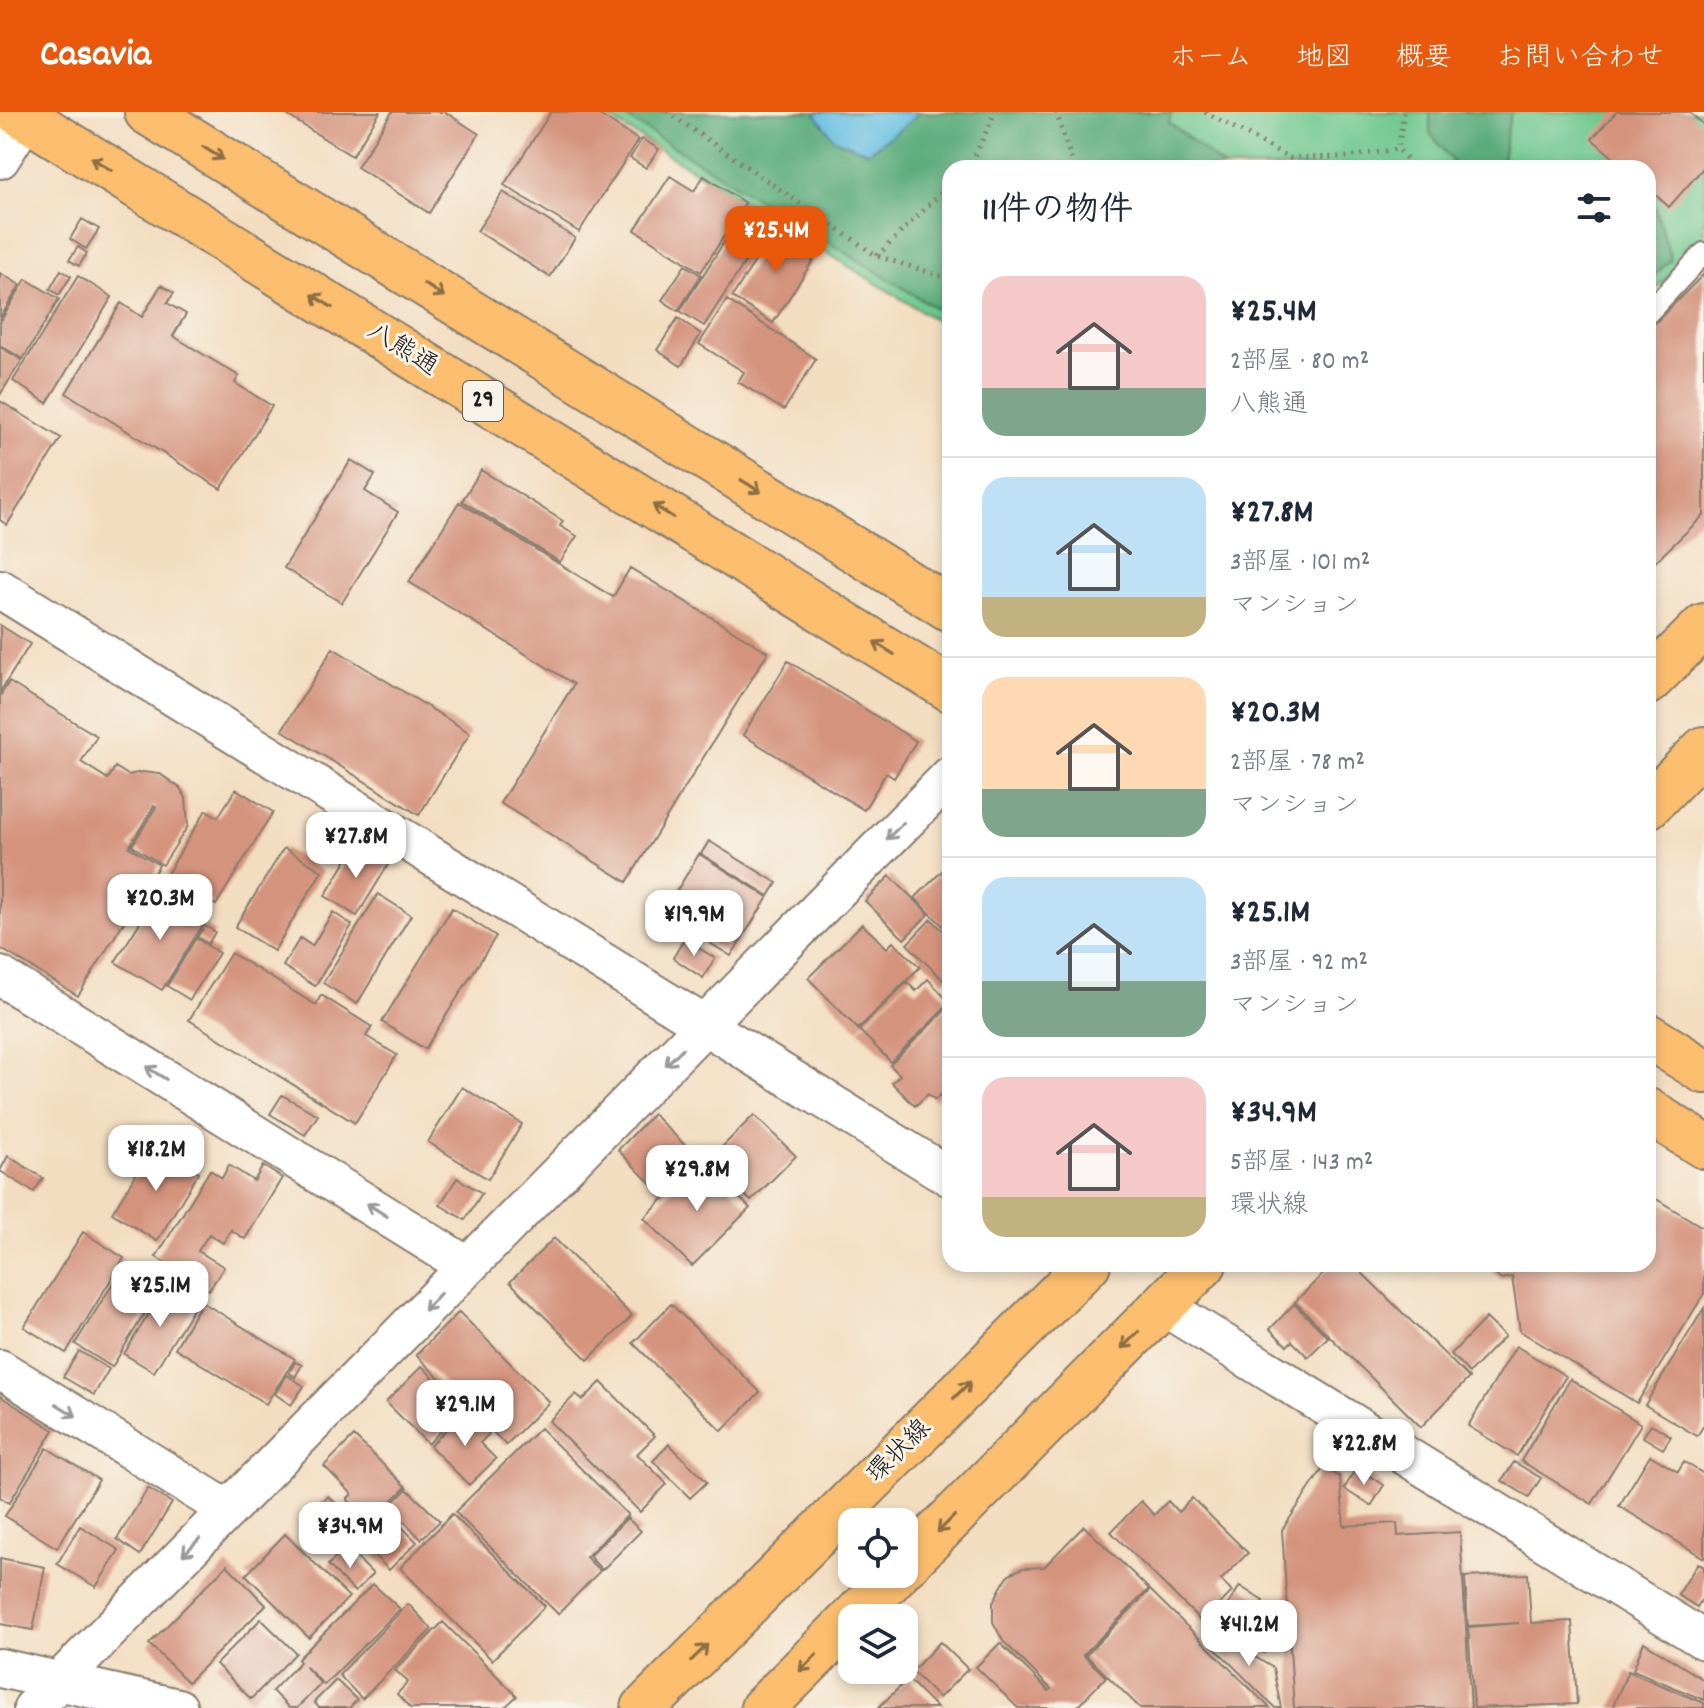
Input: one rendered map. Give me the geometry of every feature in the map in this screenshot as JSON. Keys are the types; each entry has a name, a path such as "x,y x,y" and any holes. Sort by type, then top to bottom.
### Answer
{"main road":[{"path":"147,112 942,604"},
{"name":"八熊通","path":"21,115 942,684"},
{"path":"1656,667 1704,626"},
{"path":"1656,798 1704,749"},
{"path":"1656,1041 1704,1071"},
{"path":"1656,1116 1704,1146"},
{"name":"環状線","path":"644,1708 1080,1272"},
{"path":"918,1552 1196,1272"},
{"path":"866,1604 882,1588"},
{"path":"763,1708 838,1632"}],"street":[{"path":"0,159 21,115"},
{"path":"0,589 942,1172"},
{"path":"33,1708 942,784"},
{"path":"0,976 467,1266"},
{"path":"1163,1306 1704,1640"},
{"path":"0,1369 228,1510"},
{"path":"0,1668 178,1708"}],"lane":[{"path":"1656,304 1704,253"}],"path":[{"path":"667,112 877,256 942,276"},
{"path":"973,160 995,112"},
{"path":"1056,112 1071,160"},
{"path":"1205,112 1290,158 1348,157 1398,149"},
{"path":"1398,149 1404,112"},
{"path":"1398,149 1408,160"},
{"path":"877,256 942,192"}],"green space":[{"path":"599,112 1704,112 1704,239 1656,289 1656,160 942,160 942,324"},
{"path":"617,112 1171,112 1169,122 1215,160 942,160 942,312"},
{"path":"1430,112 1511,112 1502,159 1512,160 1451,160 1430,133"},
{"path":"1656,210 1671,259 1656,274"}],"water":[{"path":"814,112 920,112 868,152 834,139"}],"building":[{"path":"282,112 380,112 352,156"},
{"path":"392,112 445,112 479,134 429,213 357,167"},
{"path":"551,112 595,112 638,140 579,232 504,185"},
{"path":"1616,112 1689,112 1704,125 1704,167 1669,207 1656,195 1656,160 1616,160 1592,139"},
{"path":"642,139 659,149 646,168 630,158"},
{"path":"670,176 694,191 704,176 745,203 701,272 635,230"},
{"path":"503,192 575,238 550,277 477,231"},
{"path":"742,214 766,229 704,326 680,311"},
{"path":"82,219 99,229 86,249 70,239"},
{"path":"778,225 819,251 773,323 732,297"},
{"path":"78,247 87,253 79,266 69,260"},
{"path":"685,265 701,275 678,311 662,300"},
{"path":"61,270 71,276 59,295 50,289"},
{"path":"0,273 20,285 0,318"},
{"path":"1704,274 1704,515 1656,561 1656,322"},
{"path":"78,276 112,297 47,403 13,381"},
{"path":"26,279 59,299 23,359 0,345 0,322"},
{"path":"161,285 174,293 167,303 186,314 173,336 239,376 235,383 272,406 221,489 66,393 121,303 142,317"},
{"path":"727,300 816,359 784,410 738,382 744,372 699,344"},
{"path":"678,318 701,334 681,366 657,350"},
{"path":"0,347 22,360 0,395"},
{"path":"0,401 61,438 7,525 0,520"},
{"path":"351,460 375,475 365,491 398,512 342,603 284,568"},
{"path":"481,470 563,521 560,526 577,536 560,562 462,501"},
{"path":"459,502 613,597 630,568 768,652 627,882 500,803 574,684 409,582"},
{"path":"0,625 30,644 0,692"},
{"path":"333,648 470,733 419,815 282,730"},
{"path":"788,661 916,741 894,778 886,773 864,810 743,735"},
{"path":"9,682 97,736 81,762 108,779 115,767 128,775 142,772 160,774 180,788 186,798 188,826 163,865 132,846 156,807 129,847 159,865 78,996 0,948 0,696"},
{"path":"236,789 273,812 216,905 167,874 206,810 218,817"},
{"path":"709,841 777,883 769,896 701,854"},
{"path":"356,845 388,865 357,916 325,896"},
{"path":"284,848 322,871 274,951 235,927"},
{"path":"699,854 768,897 731,956 692,932 695,925 667,907"},
{"path":"942,871 942,925 915,898"},
{"path":"890,876 929,914 904,939 865,901"},
{"path":"158,894 204,923 162,990 115,962"},
{"path":"378,894 411,915 357,1004 323,983"},
{"path":"452,908 496,936 425,1049 382,1022"},
{"path":"333,912 352,925 315,986 283,966 300,938 312,946"},
{"path":"931,919 942,929 942,979 907,944"},
{"path":"862,924 887,948 893,942 920,967 858,1029 808,978"},
{"path":"205,926 215,932 208,944 197,937"},
{"path":"196,938 219,953 190,1000 167,986"},
{"path":"684,939 715,958 703,978 673,958"},
{"path":"231,953 316,1005 321,995 372,1027 366,1036 397,1055 355,1123 189,1020"},
{"path":"928,979 942,994 942,1011 891,1062 859,1030 907,982 916,991"},
{"path":"942,1013 942,1093 935,1100 928,1094 915,1106 892,1083 900,1075 890,1065"},
{"path":"462,1087 522,1124 488,1179 428,1142"},
{"path":"282,1095 318,1115 305,1135 270,1114"},
{"path":"653,1114 698,1158 661,1194 618,1150"},
{"path":"754,1115 796,1156 751,1201 709,1160"},
{"path":"154,1145 199,1172 157,1241 112,1213"},
{"path":"8,1156 43,1178 34,1192 0,1171"},
{"path":"702,1160 750,1208 692,1266 644,1218"},
{"path":"229,1165 254,1181 263,1166 282,1178 245,1239 231,1230 223,1243 209,1234 198,1251 224,1267 209,1290 156,1257 210,1170 222,1178"},
{"path":"457,1178 482,1193 465,1220 440,1205"},
{"path":"1656,1199 1704,1228 1704,1294 1637,1403 1520,1331 1512,1277 1500,1279 1493,1272 1656,1272"},
{"path":"83,1232 124,1258 66,1353 24,1327"},
{"path":"554,1238 632,1316 588,1360 510,1282"},
{"path":"123,1267 160,1288 112,1367 75,1344"},
{"path":"1325,1272 1361,1272 1469,1378 1421,1427 1295,1302"},
{"path":"166,1286 196,1304 154,1372 124,1354"},
{"path":"202,1302 295,1359 266,1404 175,1348"},
{"path":"671,1304 760,1392 722,1431 633,1343"},
{"path":"1294,1304 1328,1337 1308,1357 1292,1341 1287,1346 1270,1329"},
{"path":"1704,1308 1704,1425 1697,1436 1645,1405"},
{"path":"459,1312 549,1402 506,1445 416,1355"},
{"path":"1486,1318 1505,1336 1469,1373 1451,1354"},
{"path":"1516,1346 1566,1376 1517,1456 1468,1426"},
{"path":"79,1351 109,1369 94,1395 63,1377"},
{"path":"295,1362 302,1365 295,1377 289,1373"},
{"path":"422,1366 463,1408 428,1444 386,1402"},
{"path":"287,1375 304,1386 291,1405 275,1394"},
{"path":"1570,1379 1641,1424 1592,1504 1521,1461"},
{"path":"601,1382 655,1436 637,1454 667,1484 640,1512 549,1421 576,1394 583,1400"},
{"path":"0,1396 54,1430 9,1503 0,1497"},
{"path":"466,1410 489,1434 480,1443 496,1459 469,1485 430,1446"},
{"path":"1651,1424 1671,1436 1663,1449 1643,1437"},
{"path":"540,1428 628,1515 586,1557 600,1571 558,1614 455,1512"},
{"path":"354,1436 406,1487 370,1522 347,1499 352,1494 324,1466"},
{"path":"669,1444 707,1482 690,1498 653,1461"},
{"path":"47,1448 99,1480 57,1548 5,1516"},
{"path":"1650,1455 1678,1472 1684,1462 1704,1474 1704,1558 1619,1506"},
{"path":"1514,1462 1541,1478 1529,1497 1502,1481"},
{"path":"1324,1467 1340,1477 1344,1526 1397,1523 1398,1536 1460,1532 1471,1708 1294,1708 1282,1530"},
{"path":"1357,1468 1384,1485 1371,1506 1344,1489"},
{"path":"148,1488 172,1503 140,1555 117,1539"},
{"path":"407,1489 440,1521 421,1539 400,1517 376,1541 365,1531"},
{"path":"328,1496 356,1523 342,1537 314,1509"},
{"path":"1192,1498 1248,1553 1221,1580 1232,1592 1202,1622 1111,1532 1141,1501 1154,1515 1168,1501 1178,1512"},
{"path":"452,1514 545,1606 492,1660 400,1568"},
{"path":"627,1518 641,1531 602,1570 589,1556"},
{"path":"398,1523 417,1542 389,1570 370,1551"},
{"path":"80,1526 119,1550 96,1587 57,1564"},
{"path":"1084,1526 1149,1589 1083,1655 1106,1677 1076,1708 1018,1708 976,1667 1000,1643 1049,1691 1051,1689 1003,1641 993,1622 993,1603 1009,1574 1023,1568 1044,1567"},
{"path":"285,1534 349,1597 309,1638 246,1575"},
{"path":"346,1547 373,1574 355,1592 328,1565"},
{"path":"0,1558 45,1567 33,1630 0,1624"},
{"path":"1698,1563 1704,1567 1704,1596 1697,1607 1678,1595"},
{"path":"227,1565 266,1605 188,1682 149,1644"},
{"path":"1528,1574 1531,1623 1572,1621 1577,1704 1474,1708 1468,1627 1519,1623 1468,1626 1465,1577"},
{"path":"373,1584 400,1609 324,1685 305,1666 321,1684 297,1708 289,1708 272,1691 300,1662 298,1659"},
{"path":"1240,1586 1263,1601 1240,1637 1217,1622"},
{"path":"1150,1590 1270,1708 1140,1708 1086,1655"},
{"path":"408,1604 432,1629 362,1699 339,1675"},
{"path":"1258,1616 1279,1630 1264,1653 1243,1640"},
{"path":"261,1619 296,1653 251,1699 216,1664"},
{"path":"443,1622 517,1696 504,1708 410,1708 397,1694 408,1682 395,1670"},
{"path":"1215,1632 1273,1668 1281,1708 1275,1708 1207,1640"},
{"path":"940,1642 968,1669 939,1698 918,1677 918,1665"},
{"path":"1644,1642 1704,1680 1704,1700 1633,1670"},
{"path":"1628,1671 1704,1703 1704,1708 1612,1708"},
{"path":"336,1680 357,1700 349,1708 319,1708 314,1702"},
{"path":"903,1684 913,1684 937,1708 878,1708"}]}
